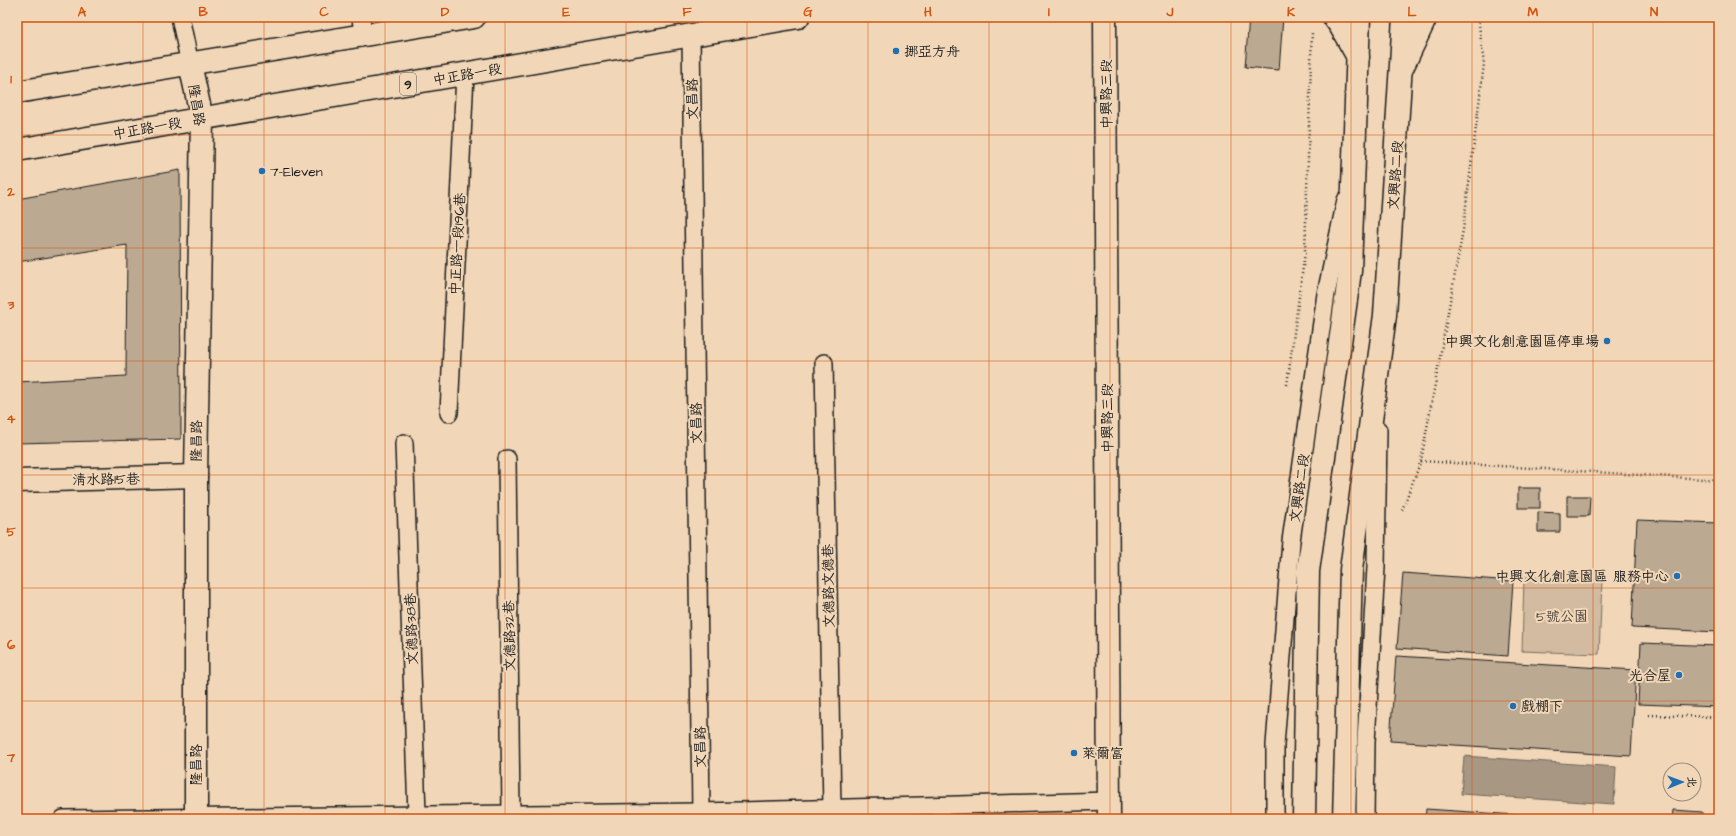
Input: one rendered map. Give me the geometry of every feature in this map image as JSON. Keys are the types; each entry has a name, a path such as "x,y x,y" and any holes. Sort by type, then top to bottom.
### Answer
{"street":[{"path":"17,92 190,64 362,26 474,17"},
{"name":"中正路一段","path":"17,150 798,17"},
{"name":"中興路三段","path":"1105,17 1109,810"},
{"path":"1334,17 1358,57"},
{"name":"文興路二段","path":"1304,819 1308,571 1350,271 1359,17"},
{"name":"文興路二段","path":"1344,819 1350,570 1385,315 1402,68 1404,17"},
{"path":"1402,68 1426,17"},
{"name":"隆昌路","path":"190,64 202,119 196,476 196,818"},
{"name":"清水路15巷","path":"17,481 196,476"}],"lane":[{"path":"180,17 190,64"},
{"name":"文昌路","path":"691,35 701,812"},
{"name":"中正路一段196巷","path":"449,413 465,74"},
{"name":"文興路二段","path":"1275,819 1275,745 1292,541 1326,294 1354,160"},
{"name":"文興路二段","path":"1365,819 1366,742 1376,567 1379,357"},
{"name":"文德路文德巷","path":"824,363 832,809"},
{"name":"文德路38巷","path":"404,444 418,814"},
{"name":"文德路32巷","path":"507,459 511,814"},
{"path":"63,819 395,817 418,814 701,812 832,809 1109,810"}],"path":[{"path":"1399,517 1421,461 1463,230 1484,64 1478,17"},
{"path":"1421,461 1719,480"},
{"path":"1650,715 1719,717"}],"green space":[{"name":"5號公園","path":"1524,577 1602,580 1599,654 1522,651"}],"shaded area":[{"path":"1464,756 1616,767 1614,804 1461,794"}],"building":[{"path":"1249,17 1283,17 1279,70 1245,67"},
{"path":"180,170 181,439 17,443 17,382 126,376 127,245 17,262 17,199"},
{"path":"1518,488 1540,488 1540,508 1518,508"},
{"path":"1567,496 1590,496 1589,516 1567,516"},
{"path":"1538,512 1560,513 1560,532 1538,532"},
{"name":"中興文化創意園區 服務中心","path":"1637,520 1719,523 1719,632 1632,628"},
{"path":"1403,573 1513,581 1508,656 1397,648"},
{"name":"光合屋","path":"1641,643 1719,646 1719,707 1638,704"},
{"name":"戲棚下","path":"1396,656 1636,670 1631,756 1390,741"},
{"path":"1426,809 1576,819 1425,819"},
{"path":"1673,810 1702,812 1702,819 1672,819"}],"place":[{"name":"挪亞方舟","path":"896,51"},
{"name":"7-Eleven","path":"262,171"},
{"name":"中興文化創意園區停車場","path":"1607,341"},
{"name":"中興文化創意園區 服務中心","path":"1677,576"},
{"name":"光合屋","path":"1679,675"},
{"name":"戲棚下","path":"1513,706"},
{"name":"萊爾富","path":"1074,753"}]}
